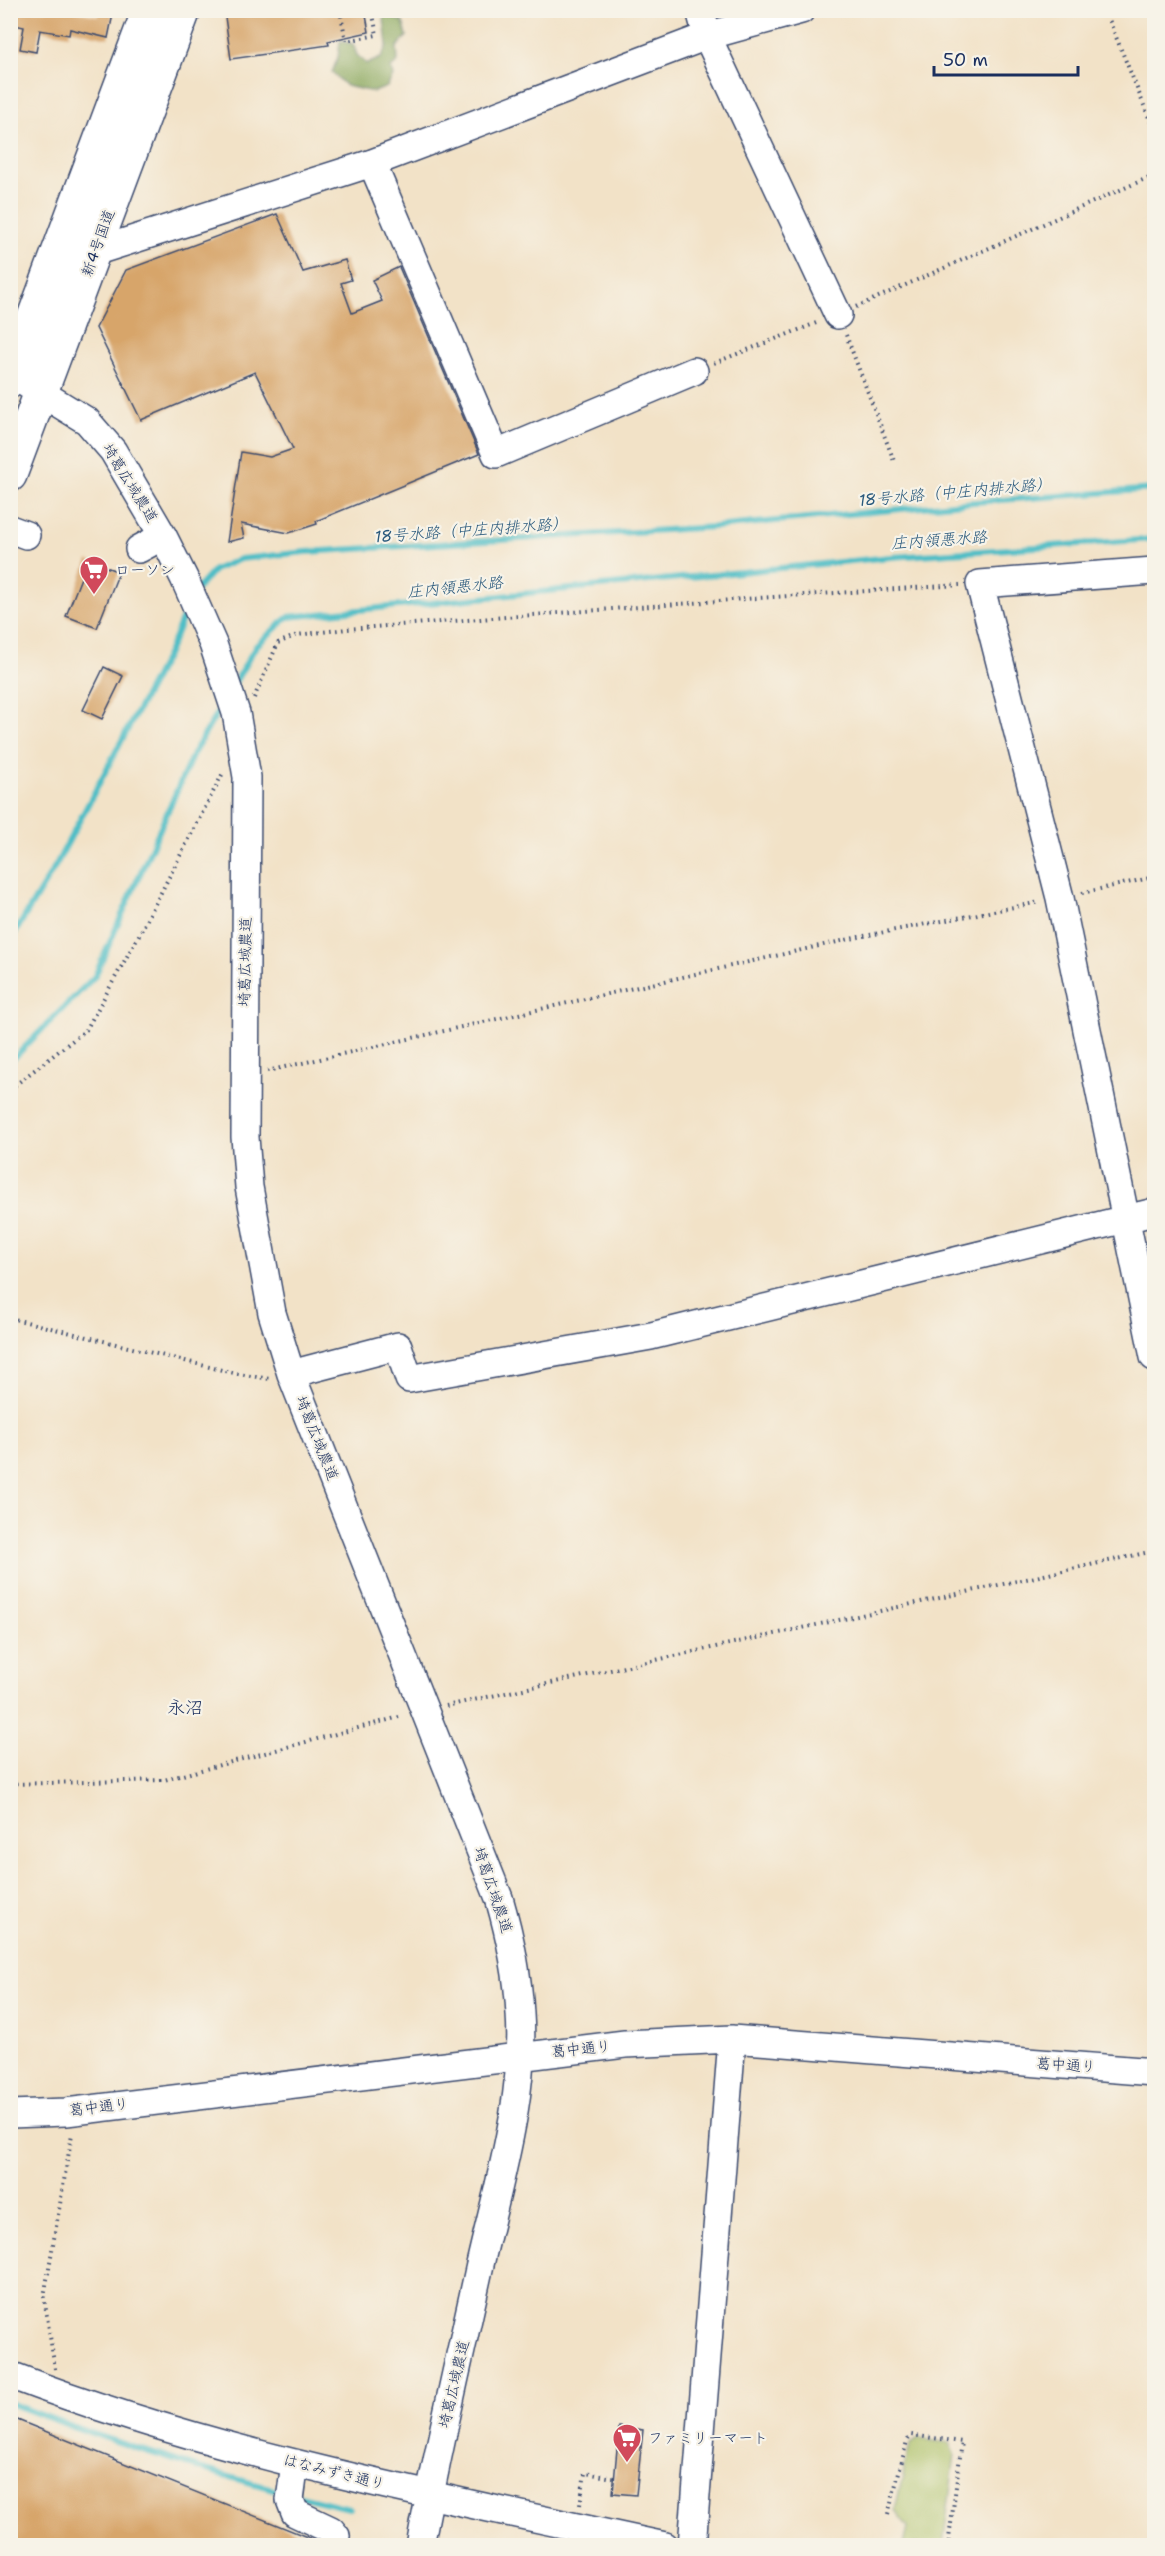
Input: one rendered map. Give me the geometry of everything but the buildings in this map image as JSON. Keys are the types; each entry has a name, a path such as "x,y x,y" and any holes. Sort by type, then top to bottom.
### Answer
{"highway":[{"path":"11,377 149,10"},
{"name":"新4号国道","path":"10,475 184,10"}],"street":[{"path":"700,10 707,36 838,315"},
{"path":"94,252 372,164 707,36 801,10"},
{"path":"372,164 496,454 694,371"},
{"name":"埼葛広域農道","path":"11,377 87,421 107,444 163,536 184,578 206,627 237,719 247,777 243,1074 245,1137 249,1187 272,1312 291,1374 499,1898 509,1934 520,2014 520,2055 510,2132 429,2495 420,2546"},
{"path":"139,549 163,536"},
{"path":"1155,571 980,584 1059,898 1155,1357"},
{"path":"291,1374 398,1346 409,1379 651,1336 1155,1212"},
{"path":"692,2546 732,2039"},
{"name":"葛中通り","path":"10,2114 71,2111 625,2044 732,2039 1155,2072"},
{"name":"はなみずき通り","path":"10,2375 125,2414 295,2463 429,2495 665,2546"},
{"path":"295,2463 290,2500 295,2520 331,2530 336,2536 332,2546"}],"path":[{"path":"340,10 346,41 377,35 372,10"},
{"path":"1105,10 1155,130"},
{"path":"694,371 838,315 1155,175"},
{"path":"838,315 894,461"},
{"path":"237,719 250,707 278,643 297,635 347,629 758,597 980,584"},
{"path":"10,1089 86,1030 139,935 229,760 244,757"},
{"path":"243,1074 269,1071 859,937 1155,877"},
{"path":"10,1318 268,1380 291,1374"},
{"path":"10,1784 164,1780 425,1711 1155,1551"},
{"path":"48,2389 56,2365 44,2297 73,2127 71,2111"},
{"path":"888,2515 907,2441 911,2435 962,2442 948,2546"},
{"path":"580,2507 585,2473 614,2478"}],"green space":[{"path":"383,11 391,11 388,15 403,22 407,36 397,47 398,62 391,68 393,76 387,87 374,92 346,86 332,72 338,57 340,41 353,44 357,55 367,64 381,58 387,45"},
{"path":"919,2439 950,2443 955,2454 943,2545 904,2545 908,2527 895,2510 910,2444"}],"waterway":[{"name":"18号水路（中庄内排水路）","path":"197,589 214,570 240,559 306,552 715,527 974,502 1154,489"},
{"name":"庄内領悪水路","path":"234,684 256,646 288,617 891,557 1154,539"},
{"name":"18号水路（中庄内排水路）","path":"10,941 57,863 169,651 188,605"},
{"name":"庄内領悪水路","path":"10,1062 95,976 193,754 223,703"},
{"path":"10,2403 146,2451 284,2492"},
{"path":"296,2495 349,2508"},
{"path":"496,2538 530,2546"}],"place":[{"name":"ローソン","path":"94,596"},
{"name":"ファミリーマート","path":"627,2464"}],"district":[{"name":"永沼","path":"185,1708"}]}
